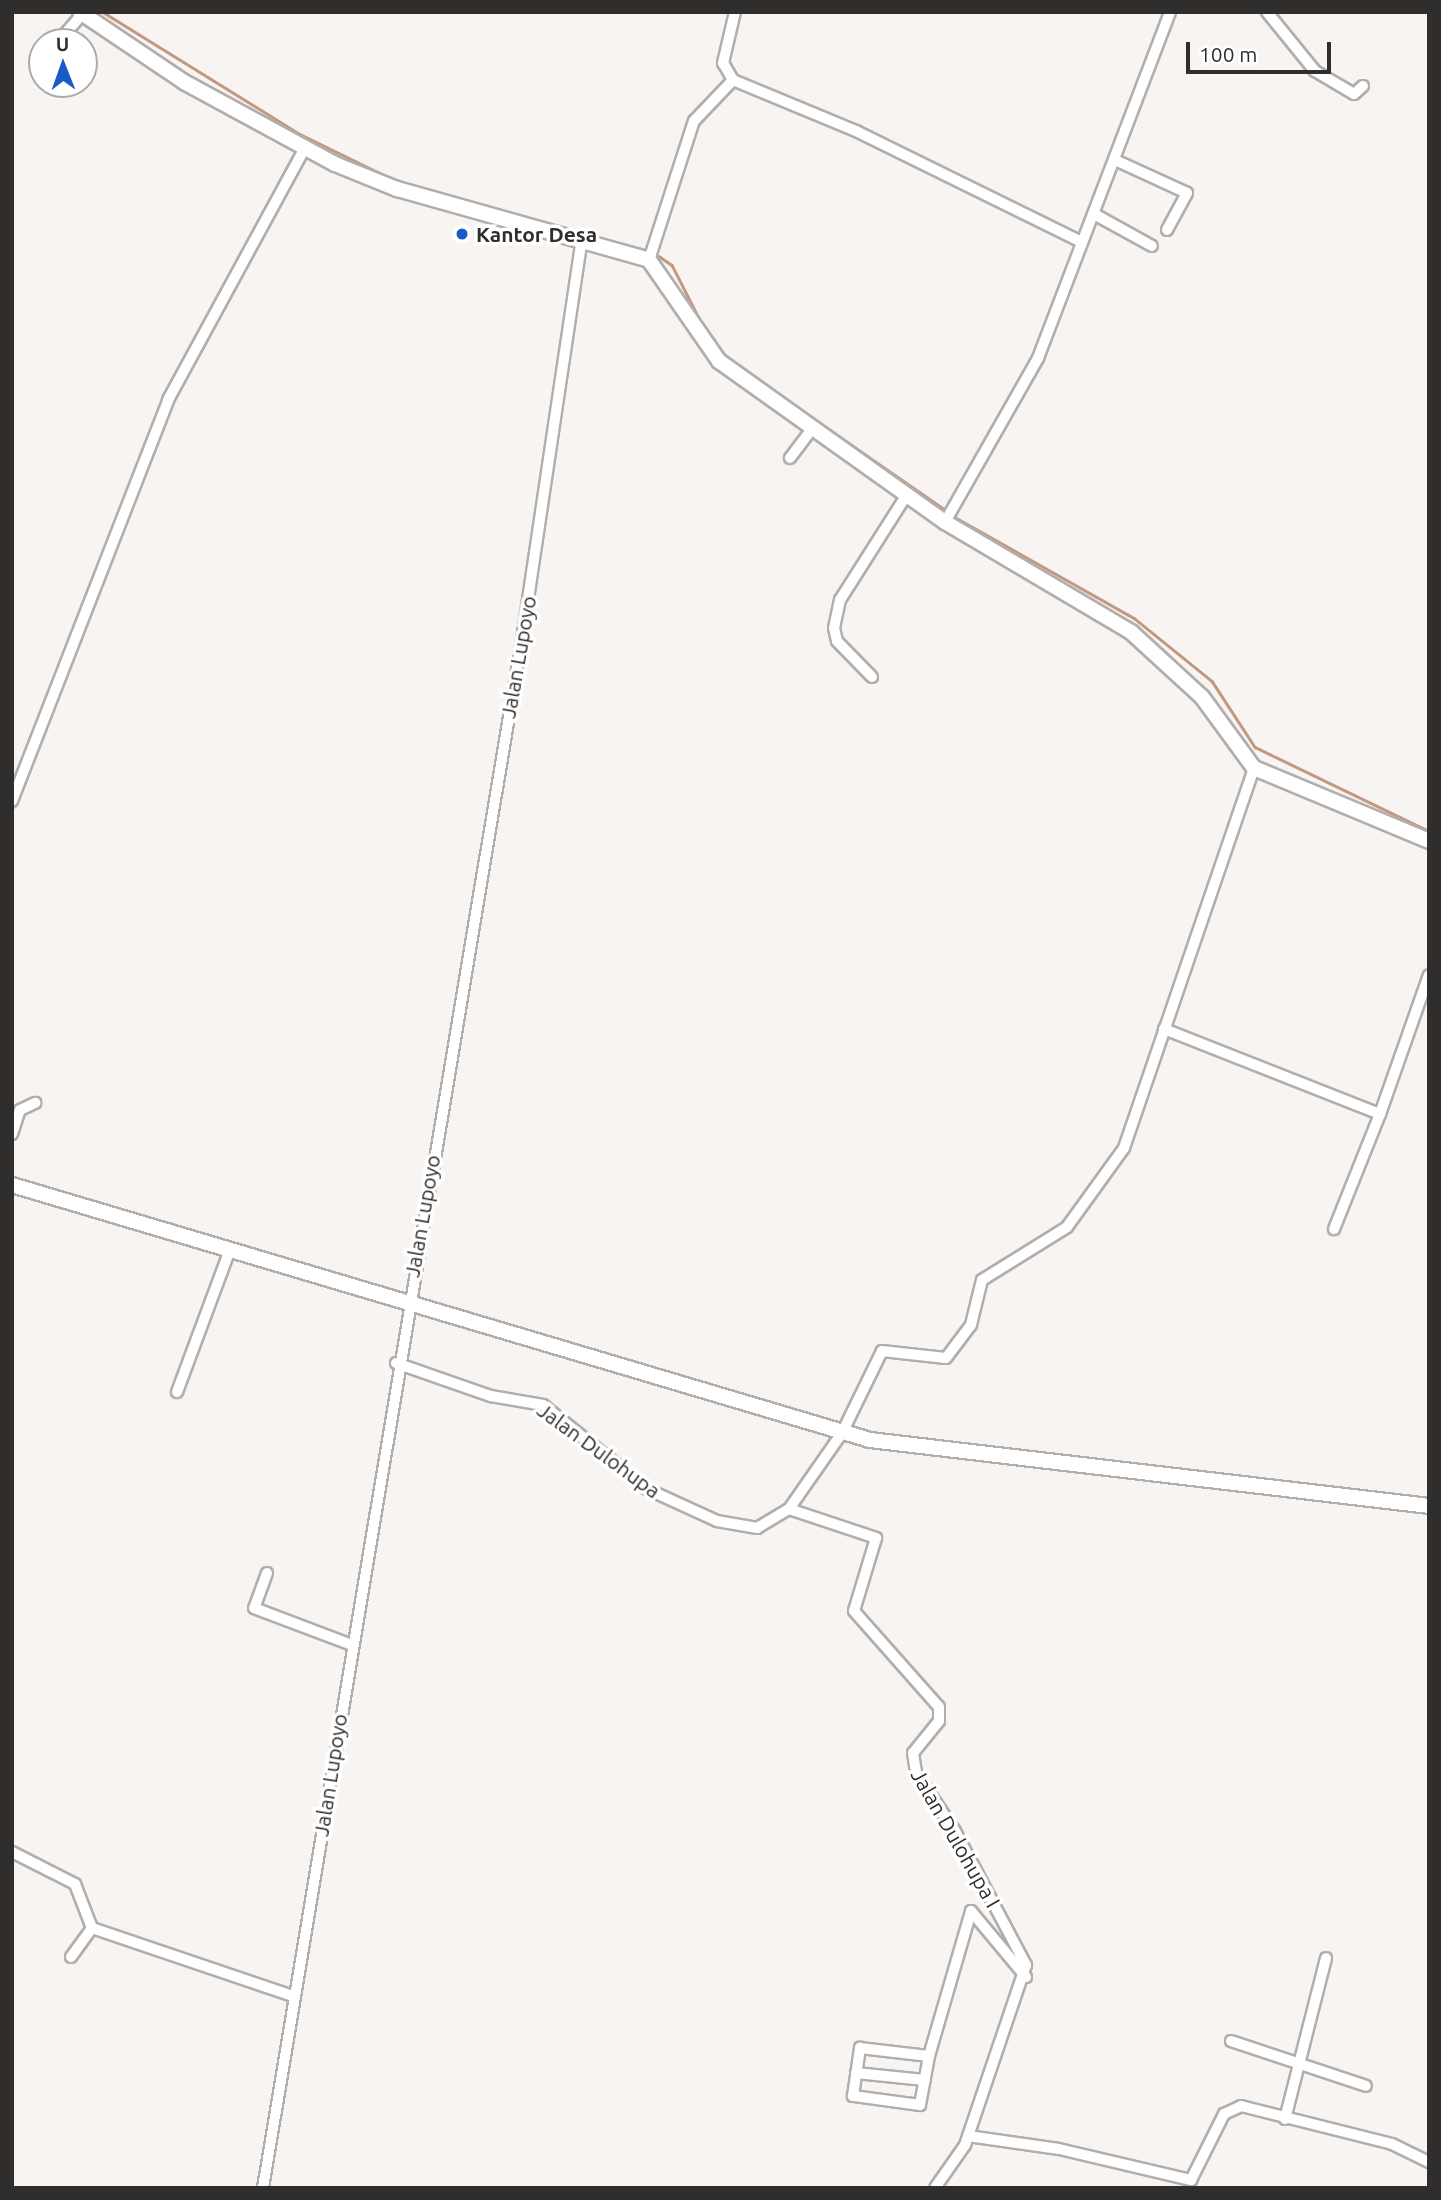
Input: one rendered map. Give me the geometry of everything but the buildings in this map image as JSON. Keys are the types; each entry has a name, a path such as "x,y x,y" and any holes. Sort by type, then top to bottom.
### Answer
{"street":[{"path":"735,12 723,63 733,80 856,131 1082,242"},
{"path":"948,516 1038,358 1170,12"},
{"path":"1267,12 1315,71 1354,94 1363,86"},
{"path":"69,28 81,13 184,82 304,149 397,189 588,245 649,260 711,354 810,432 903,500 948,516 1131,632 1202,697 1254,768 1429,841"},
{"path":"649,260 694,121 733,80"},
{"path":"12,801 167,400 304,149"},
{"path":"1115,160 1186,193 1167,230"},
{"path":"1094,214 1152,246"},
{"name":"Jalan Lupoyo","path":"263,2188 396,1363 412,1308 588,245"},
{"path":"790,458 810,432"},
{"path":"872,677 837,641 834,628 840,600 903,500"},
{"path":"1254,768 1164,1029 1380,1114"},
{"path":"1334,1229 1380,1114 1429,975"},
{"name":"Jalan Dulohupa","path":"396,1363 491,1396 543,1405 647,1489 717,1521 757,1528 789,1509 842,1433 882,1351 946,1358 971,1325 982,1280 1076,1218 1124,1148 1164,1029"},
{"path":"12,1134 20,1111 35,1103"},
{"path":"12,1185 412,1308 842,1433 1429,1506"},
{"path":"177,1392 229,1252"},
{"name":"Jalan Dulohupa I","path":"789,1509 876,1538 854,1611 939,1707 939,1721 913,1753 916,1773 977,1872 1027,1978"},
{"path":"267,1573 254,1608 352,1645"},
{"path":"12,1852 75,1884 92,1928"},
{"path":"929,2056 860,2048 853,2096 920,2105 929,2056 971,1911 1027,1978 968,2136 935,2188"},
{"path":"92,1928 293,1996"},
{"path":"71,1957 92,1928"},
{"path":"1285,2119 1326,1958"},
{"path":"1231,2041 1366,2085"},
{"path":"856,2073 925,2080"},
{"path":"968,2136 1059,2148 1191,2179 1231,2108 1392,2144 1429,2162"}],"waterway":[{"path":"103,12 300,134 394,180"},
{"path":"524,218 646,250"},
{"path":"659,256 672,265 701,322"},
{"path":"726,358 948,512"},
{"path":"953,516 1134,618 1212,681 1255,747 1429,831"},
{"path":"12,810 14,803"}],"place":[{"name":"Kantor Desa","path":"462,234"}]}
